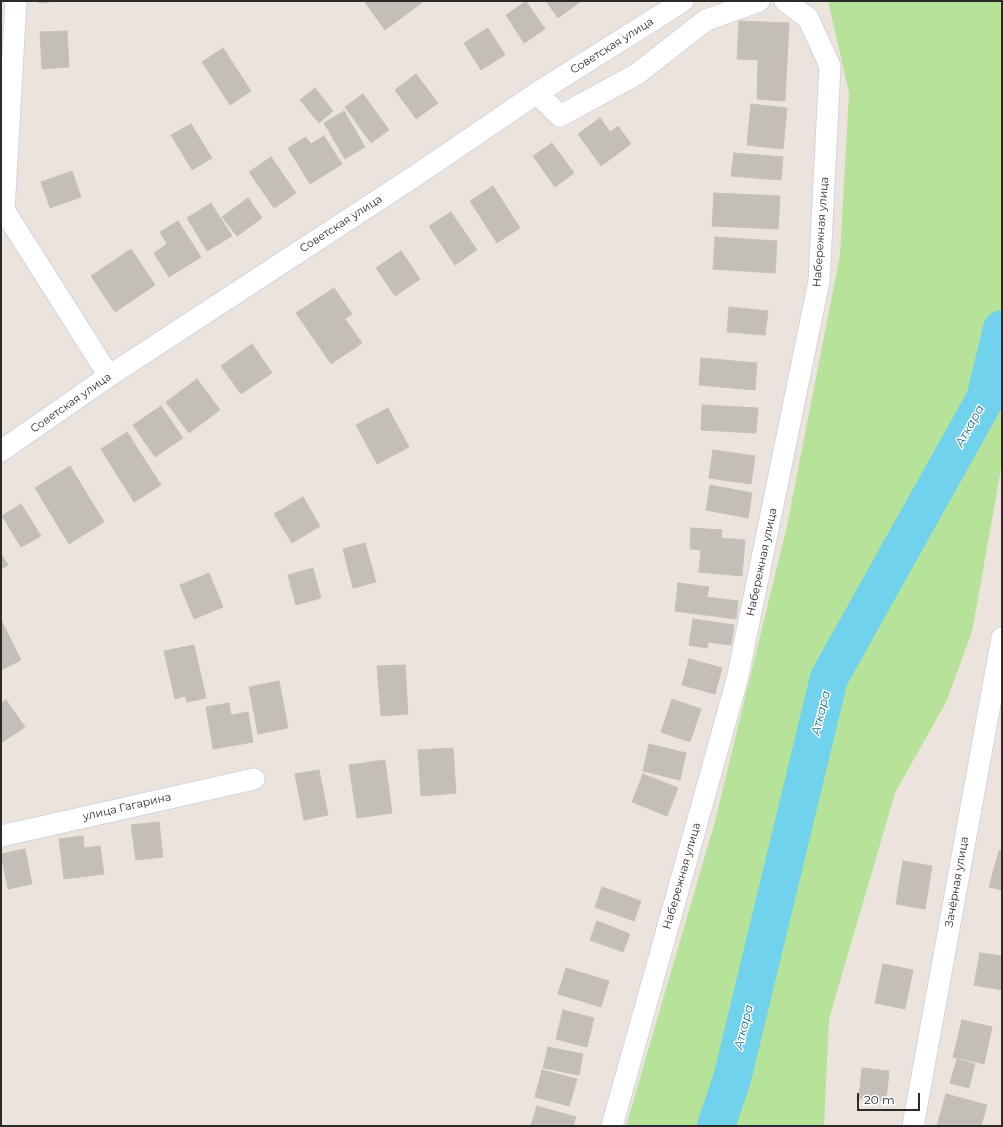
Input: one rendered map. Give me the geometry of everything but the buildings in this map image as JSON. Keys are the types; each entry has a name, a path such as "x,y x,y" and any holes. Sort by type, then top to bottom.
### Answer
{"street":[{"path":"16,1 3,209 109,376"},
{"name":"Советская улица","path":"1,451 109,376 415,176 537,93 683,1"},
{"path":"537,93 560,116 637,74 706,20 759,1"},
{"name":"Набережная улица","path":"612,1126 738,680 819,281 830,66 808,18 785,1"},
{"name":"Зачёрная улица","path":"912,1126 1002,638"},
{"name":"улица Гагарина","path":"1,836 254,779"}],"green space":[{"path":"828,1 1002,1 1002,463 972,632 946,702 895,793 829,1019 824,1126 626,1126 714,825 787,526 840,255 849,93"}],"waterway":[{"name":"Аткара","path":"716,1126 732,1079 829,678 985,399 1002,329"}]}
